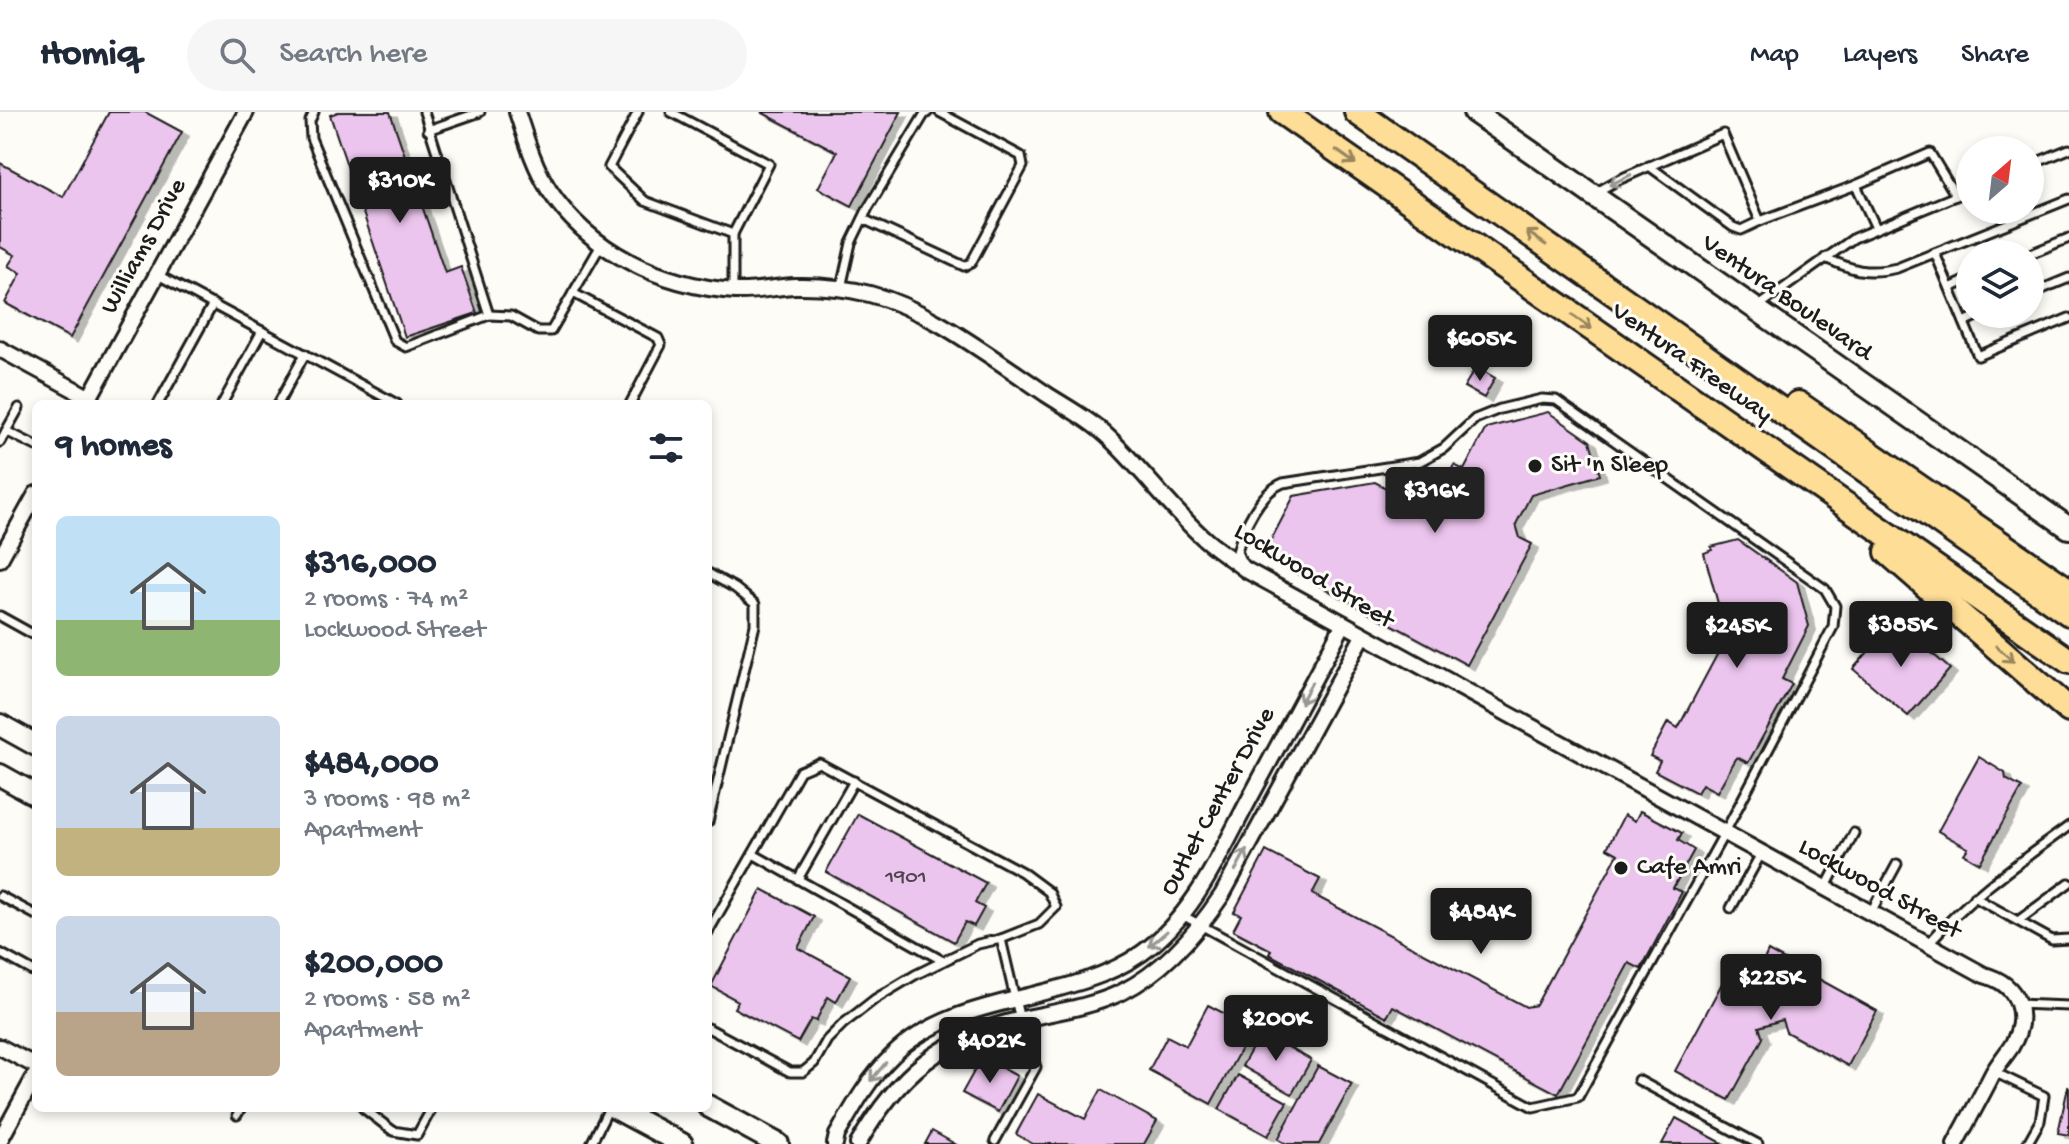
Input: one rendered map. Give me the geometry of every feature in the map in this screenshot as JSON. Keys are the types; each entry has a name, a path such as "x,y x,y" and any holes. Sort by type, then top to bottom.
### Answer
{"highway":[{"name":"Ventura Freeway","path":"1282,112 2069,661"},
{"name":"Ventura Freeway","path":"1357,112 2069,613"},
{"path":"1600,283 2069,571"},
{"path":"1825,421 2069,591"},
{"path":"1799,474 2069,710"}],"street":[{"name":"Williams Drive","path":"89,400 246,112"},
{"name":"Lockwood Street","path":"517,112 535,164 548,189 566,213 601,245 638,266 668,278 733,291 758,292 790,287 841,288 891,299 918,312 1105,433 1206,541 1246,570 1984,975 1998,978 2007,985 2018,1004"},
{"name":"Ventura Boulevard","path":"1474,112 2069,528"},
{"path":"0,349 86,400"},
{"path":"0,559 32,501"},
{"name":"Outlet Center Drive","path":"835,1144 863,1090 893,1054 917,1036 976,1009 1083,982 1113,969 1141,954 1184,916 1343,625"},
{"name":"Outlet Center Drive","path":"858,1144 890,1093 910,1073 958,1040 982,1030 1090,1004 1122,992 1154,970 1201,926 1222,895 1363,636"},
{"path":"0,725 32,743"},
{"path":"0,775 32,793"},
{"path":"1955,1144 2011,1046 2018,1029 2018,1004"},
{"path":"0,1047 32,1064"},
{"path":"0,1140 32,1081"},
{"path":"712,1108 778,1144"},
{"path":"620,1112 682,1144"}],"lane":[{"path":"314,112 310,121 311,138 395,341 406,347 489,315 511,316 538,331 551,331 601,245"},
{"path":"424,112 489,315"},
{"path":"428,130 480,112"},
{"path":"638,112 609,167 645,201 733,234"},
{"path":"671,112 769,164 733,234 733,291"},
{"path":"841,288 851,243 928,112"},
{"path":"863,219 964,266 971,263 1023,166 1021,156 939,112"},
{"path":"1592,195 1723,134 1760,221"},
{"path":"2044,159 2069,149"},
{"path":"1649,166 1741,230 1930,153 1956,196 1854,238 1755,309"},
{"path":"1856,185 1876,228"},
{"path":"1825,258 1856,271 1875,273 1897,268 2069,199"},
{"path":"2044,248 2069,238"},
{"path":"1935,253 1956,303"},
{"path":"158,275 390,400"},
{"path":"2044,288 2069,278"},
{"path":"1950,288 1956,285"},
{"path":"573,293 658,338 661,345 632,400"},
{"path":"160,400 213,304"},
{"path":"1966,328 1978,356 2069,318"},
{"path":"224,400 262,331"},
{"path":"280,400 305,354"},
{"path":"1184,916 1533,1107 1578,1097 1725,832 1833,627 1835,606 1825,589 1556,400 1542,399 1500,409 1475,419 1444,448 1419,462 1272,487 1242,533 1237,552 1246,570"},
{"path":"0,442 19,408"},
{"path":"6,431 32,444"},
{"path":"712,575 755,604 755,625 712,805"},
{"path":"0,616 32,634"},
{"path":"712,925 800,771 819,763 1022,872 1049,892 1056,907 1039,924 1001,939 978,944 875,999 827,1040 814,1063 803,1072 790,1072 712,1030"},
{"path":"798,879 854,781"},
{"path":"1928,944 1974,897 2069,826"},
{"path":"1826,887 1854,833"},
{"path":"1731,908 1762,852"},
{"path":"753,854 943,961"},
{"path":"1871,912 1897,864"},
{"path":"2018,921 2069,883"},
{"path":"0,896 32,913"},
{"path":"1974,897 2052,940 2069,939"},
{"path":"995,1141 1036,1067 1020,1020 1001,939"},
{"path":"0,953 32,971"},
{"path":"2018,1004 2069,1006"},
{"path":"1994,1072 2044,1096 2040,1121 2027,1144"},
{"path":"1638,1080 1758,1144"},
{"path":"368,1112 393,1131 417,1135 430,1112"},
{"path":"591,1144 610,1112"}],"building":[{"path":"109,112 145,112 182,132 70,338 5,303 21,273 8,266 15,255 0,247 0,163 63,197"},
{"path":"338,112 390,112 445,273 461,267 477,313 405,337 330,115"},
{"path":"761,112 901,112 852,206 818,188 837,152"},
{"path":"1476,367 1495,378 1484,398 1464,387"},
{"path":"1548,412 1590,441 1600,475 1531,495 1516,524 1520,538 1532,544 1467,665 1263,555 1294,496 1375,482 1429,511 1454,465 1464,470 1486,428"},
{"path":"1738,540 1797,582 1809,626 1782,679 1792,684 1748,763 1737,757 1717,792 1702,784 1697,793 1655,771 1660,761 1650,756 1668,722 1678,728 1727,636 1704,553 1712,550 1711,547"},
{"path":"1895,621 1950,669 1908,716 1853,669"},
{"path":"1979,757 2022,788 1980,863 1964,854 1968,848 1938,831"},
{"path":"1640,811 1682,833 1678,840 1694,850 1673,888 1682,892 1641,969 1629,963 1558,1094 1393,1006 1387,1017 1269,954 1271,950 1233,930 1241,915 1234,912 1266,851 1320,879 1312,894 1526,1007 1536,1005 1618,854 1607,848 1624,815 1635,821"},
{"path":"858,814 986,883 975,903 984,908 974,926 965,922 954,942 826,872"},
{"path":"762,889 814,917 798,948 850,976 836,1002 828,997 816,1021 811,1019 798,1042 734,1008 738,1001 712,984"},
{"path":"1768,951 1877,1011 1848,1066 1786,1032 1782,1020 1759,1027 1763,1038 1729,1100 1675,1071 1733,963 1740,967 1742,973 1765,966"},
{"path":"1208,1005 1252,1028 1211,1104 1149,1070 1167,1036 1186,1046"},
{"path":"1261,1032 1311,1060 1292,1094 1242,1066"},
{"path":"982,1057 1017,1076 998,1112 962,1093"},
{"path":"1318,1066 1352,1084 1319,1144 1287,1144 1278,1139"},
{"path":"1238,1075 1287,1102 1268,1136 1219,1109"},
{"path":"2069,1088 2069,1135 2058,1133"},
{"path":"1101,1090 1157,1121 1144,1144 1033,1144 1016,1134 1038,1094 1085,1119"},
{"path":"1676,1118 1724,1144 1662,1144"},
{"path":"932,1131 955,1144 925,1144"}],"place":[{"name":"Sit 'n Sleep","path":"1535,466"},
{"name":"Cafe Amri","path":"1621,868"}]}
